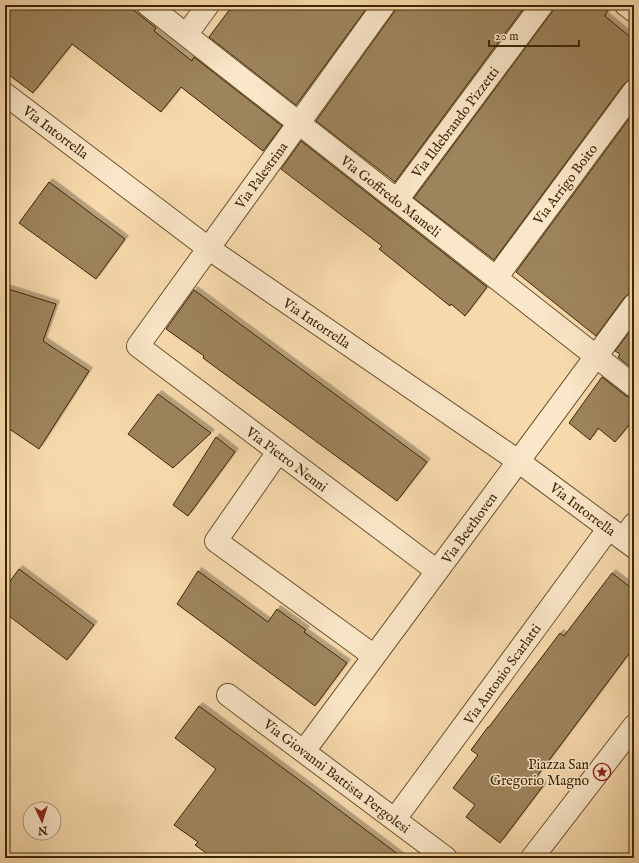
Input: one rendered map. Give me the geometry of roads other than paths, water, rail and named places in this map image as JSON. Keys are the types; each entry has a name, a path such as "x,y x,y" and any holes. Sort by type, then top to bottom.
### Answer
{"street":[{"name":"Via Goffredo Mameli","path":"148,5 634,386"},
{"path":"186,35 208,5"},
{"name":"Via Palestrina","path":"138,346 384,5"},
{"name":"Via Ildebrando Pizzetti","path":"397,200 542,5"},
{"path":"626,5 634,12"},
{"name":"Via Arrigo Boito","path":"496,278 634,91"},
{"name":"Via Intorrella","path":"5,94 208,248 625,535"},
{"name":"Via Beethoven","path":"304,752 634,305"},
{"name":"Via Pietro Nenni","path":"138,346 437,571"},
{"path":"278,452 216,541 374,656"},
{"name":"Via Antonio Scarlatti","path":"394,819 625,535"},
{"name":"Via Giovanni Battista Pergolesi","path":"228,695 446,858"},
{"path":"532,858 634,726"}],"place":[{"name":"Piazza San Gregorio Magno","path":"602,772"}]}
